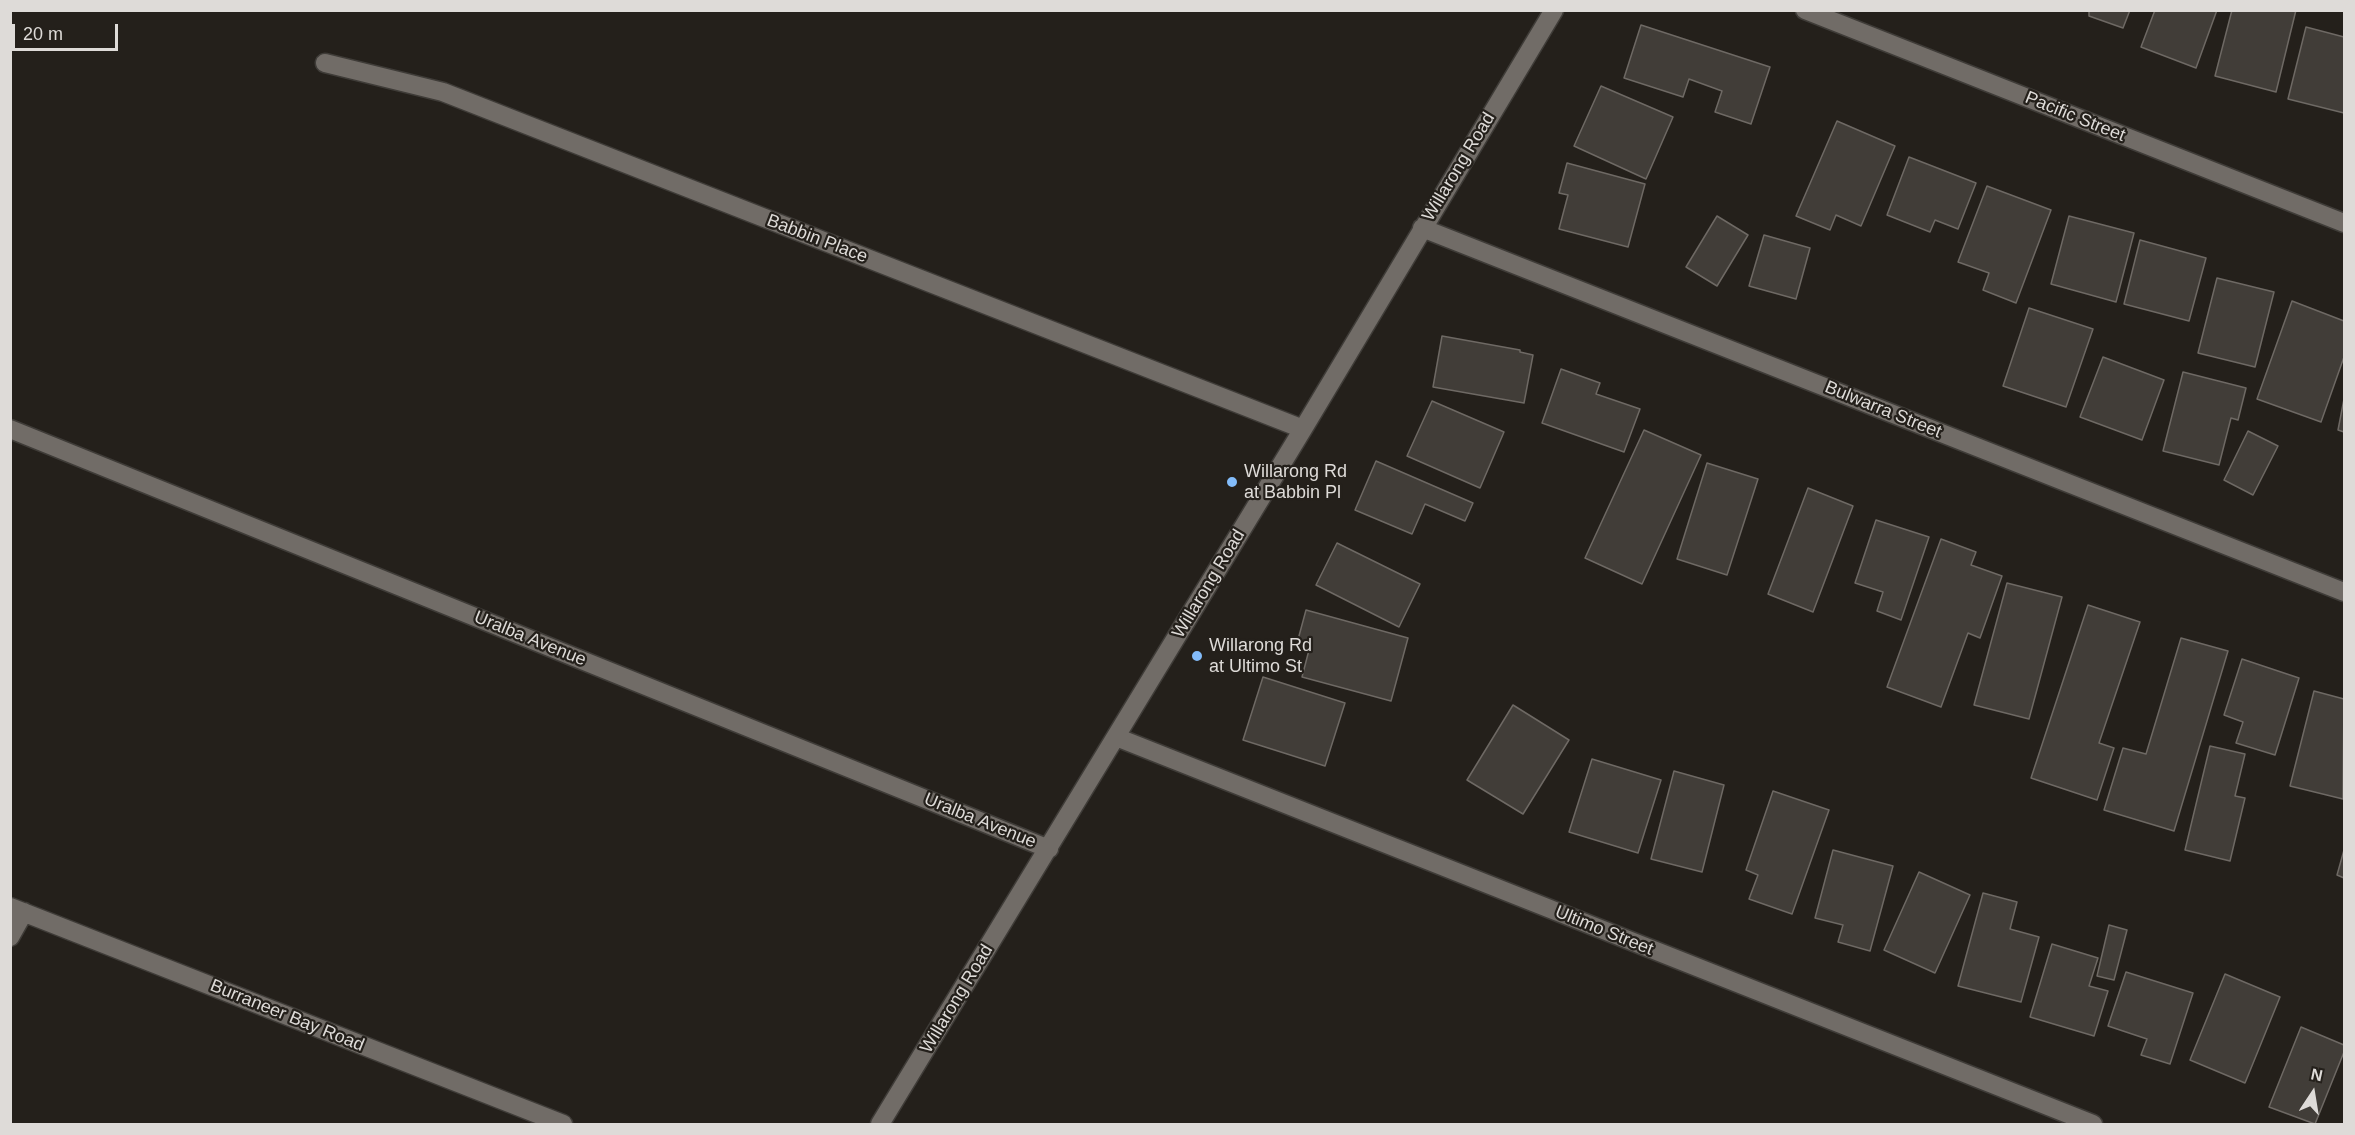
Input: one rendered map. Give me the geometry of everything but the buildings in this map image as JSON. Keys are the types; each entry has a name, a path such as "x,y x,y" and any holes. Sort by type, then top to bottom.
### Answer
{"street":[{"name":"Willarong Road","path":"880,1125 1303,429 1554,10"},
{"name":"Pacific Street","path":"1805,10 2344,223"},
{"name":"Babbin Place","path":"325,63 443,92 1303,429"},
{"name":"Bulwarra Street","path":"1422,228 2344,592"},
{"name":"Uralba Avenue","path":"10,429 1049,849"},
{"name":"Ultimo Street","path":"1116,737 2093,1125"},
{"path":"10,937 17,909"},
{"name":"Burraneer Bay Road","path":"17,909 563,1125"}],"place":[{"name":"Willarong Rd at Babbin Pl","path":"1232,482"},
{"name":"Willarong Rd at Ultimo St","path":"1197,656"}]}
